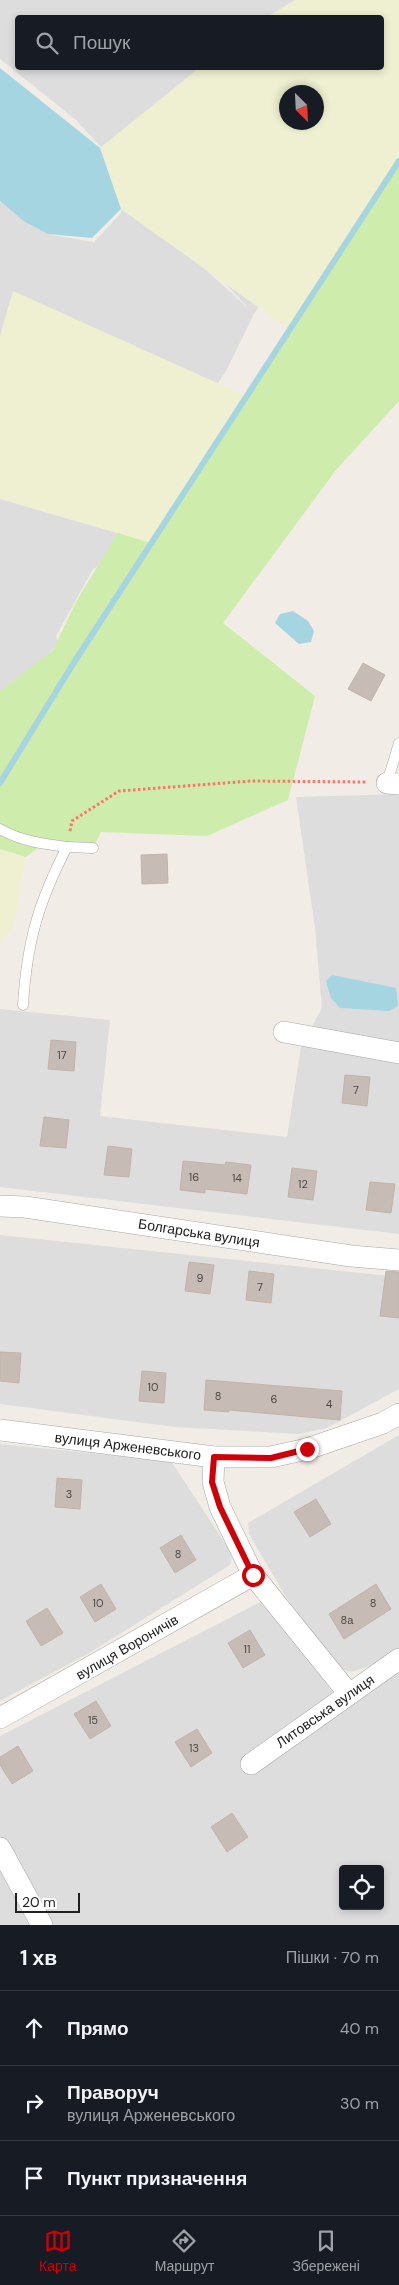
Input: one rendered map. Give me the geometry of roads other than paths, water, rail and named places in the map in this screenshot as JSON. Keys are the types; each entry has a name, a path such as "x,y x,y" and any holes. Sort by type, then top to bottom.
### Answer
{"street":[{"path":"284,1032 399,1053"},
{"name":"Болгарська вулиця","path":"0,1206 34,1208 351,1256 399,1260"},
{"name":"вулиця Арженевського","path":"0,1430 214,1457 271,1458 383,1423 399,1414"},
{"path":"214,1457 212,1482 220,1507 253,1575 349,1694"},
{"name":"вулиця Вороничів","path":"0,1718 253,1575"},
{"name":"Литовська вулиця","path":"252,1764 399,1659"},
{"path":"0,1848 42,1925"}],"lane":[{"path":"393,783 399,743"},
{"path":"0,829 14,837 42,844 93,848"},
{"path":"23,1005 26,961 36,916 53,873 67,847"}],"water":[{"path":"0,68 100,148 121,209 92,238 48,234 25,222 0,201"},
{"path":"293,611 308,621 314,631 311,642 299,644 275,623 280,614"},
{"path":"332,975 396,988 398,1006 389,1011 340,1008 331,998 326,981"}],"waterway":[{"path":"0,783 73,664 399,161"}]}
